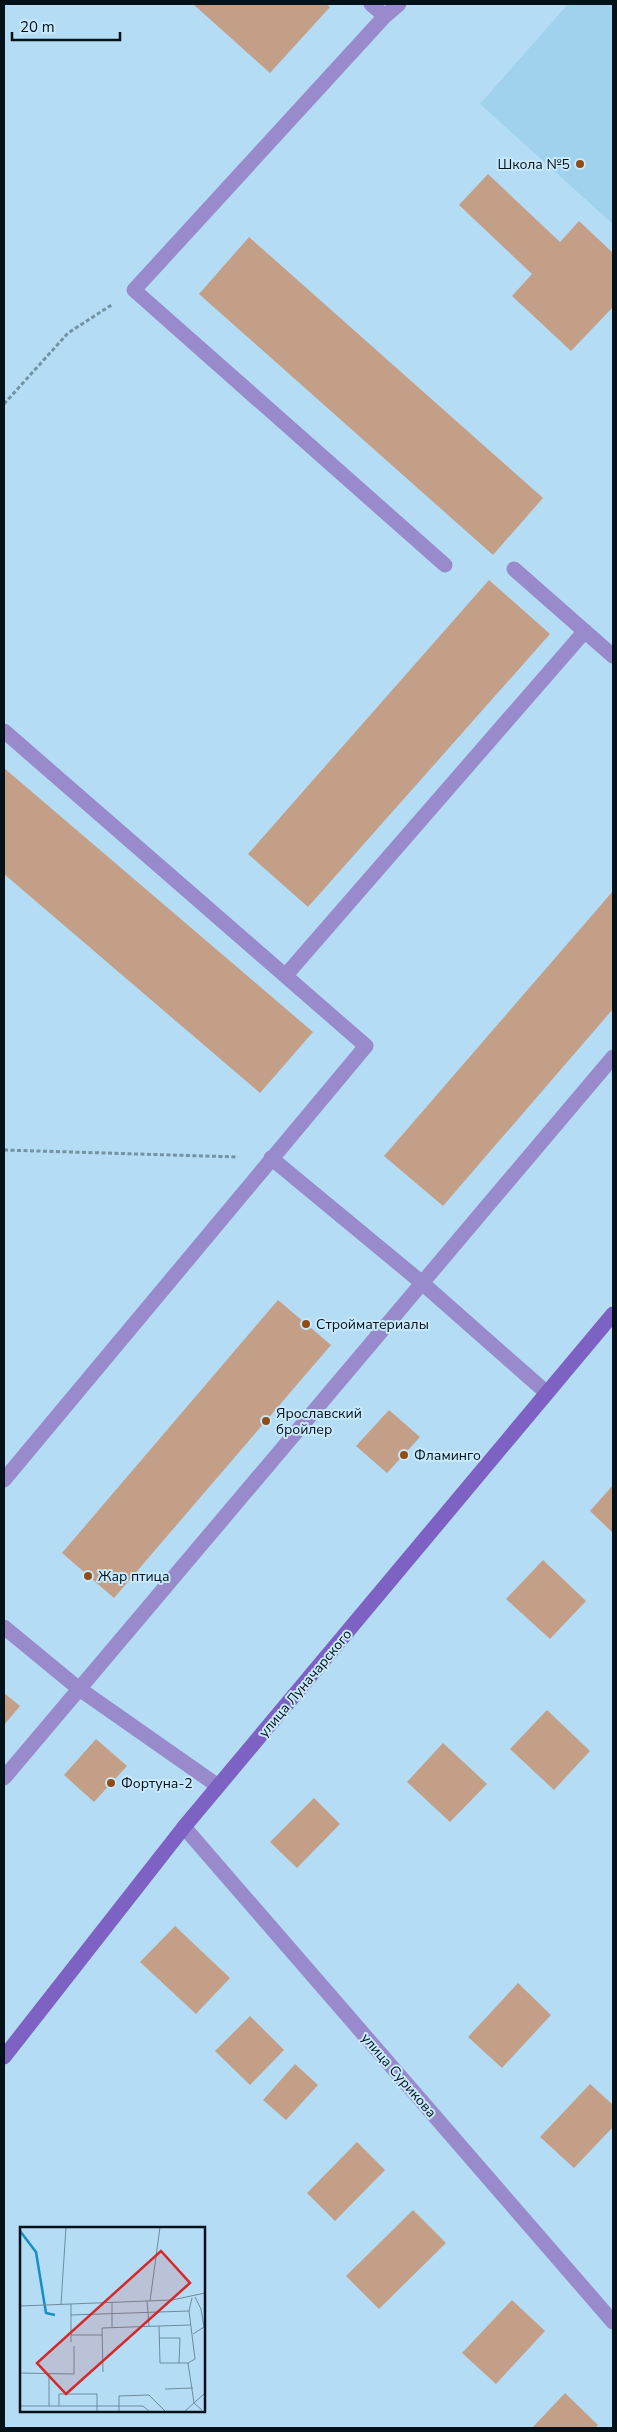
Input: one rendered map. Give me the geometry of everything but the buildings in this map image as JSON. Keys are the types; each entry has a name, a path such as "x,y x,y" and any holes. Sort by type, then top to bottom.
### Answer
{"street":[{"path":"372,4 385,16"},
{"path":"399,4 385,16 134,290 445,565"},
{"path":"514,569 613,656"},
{"path":"286,974 585,631"},
{"path":"4,731 286,974 366,1046 4,1480"},
{"path":"4,1778 78,1688 613,1057"},
{"path":"271,1158 421,1282 547,1394"},
{"name":"улица Луначарского","path":"4,2057 184,1827 613,1314"},
{"path":"4,1627 78,1688 218,1786"},
{"name":"улица Сурикова","path":"184,1827 613,2322"}],"path":[{"path":"4,404 68,333 134,290"},
{"path":"4,1150 271,1158"}],"shaded area":[{"name":"Школа №5","path":"568,4 613,4 613,224 480,104"}],"place":[{"name":"Школа №5","path":"580,164"},
{"name":"Стройматериалы","path":"306,1324"},
{"name":"Ярославский бройлер","path":"266,1421"},
{"name":"Фламинго","path":"404,1455"},
{"name":"Жар птица","path":"88,1576"},
{"name":"Фортуна-2","path":"111,1783"}]}
